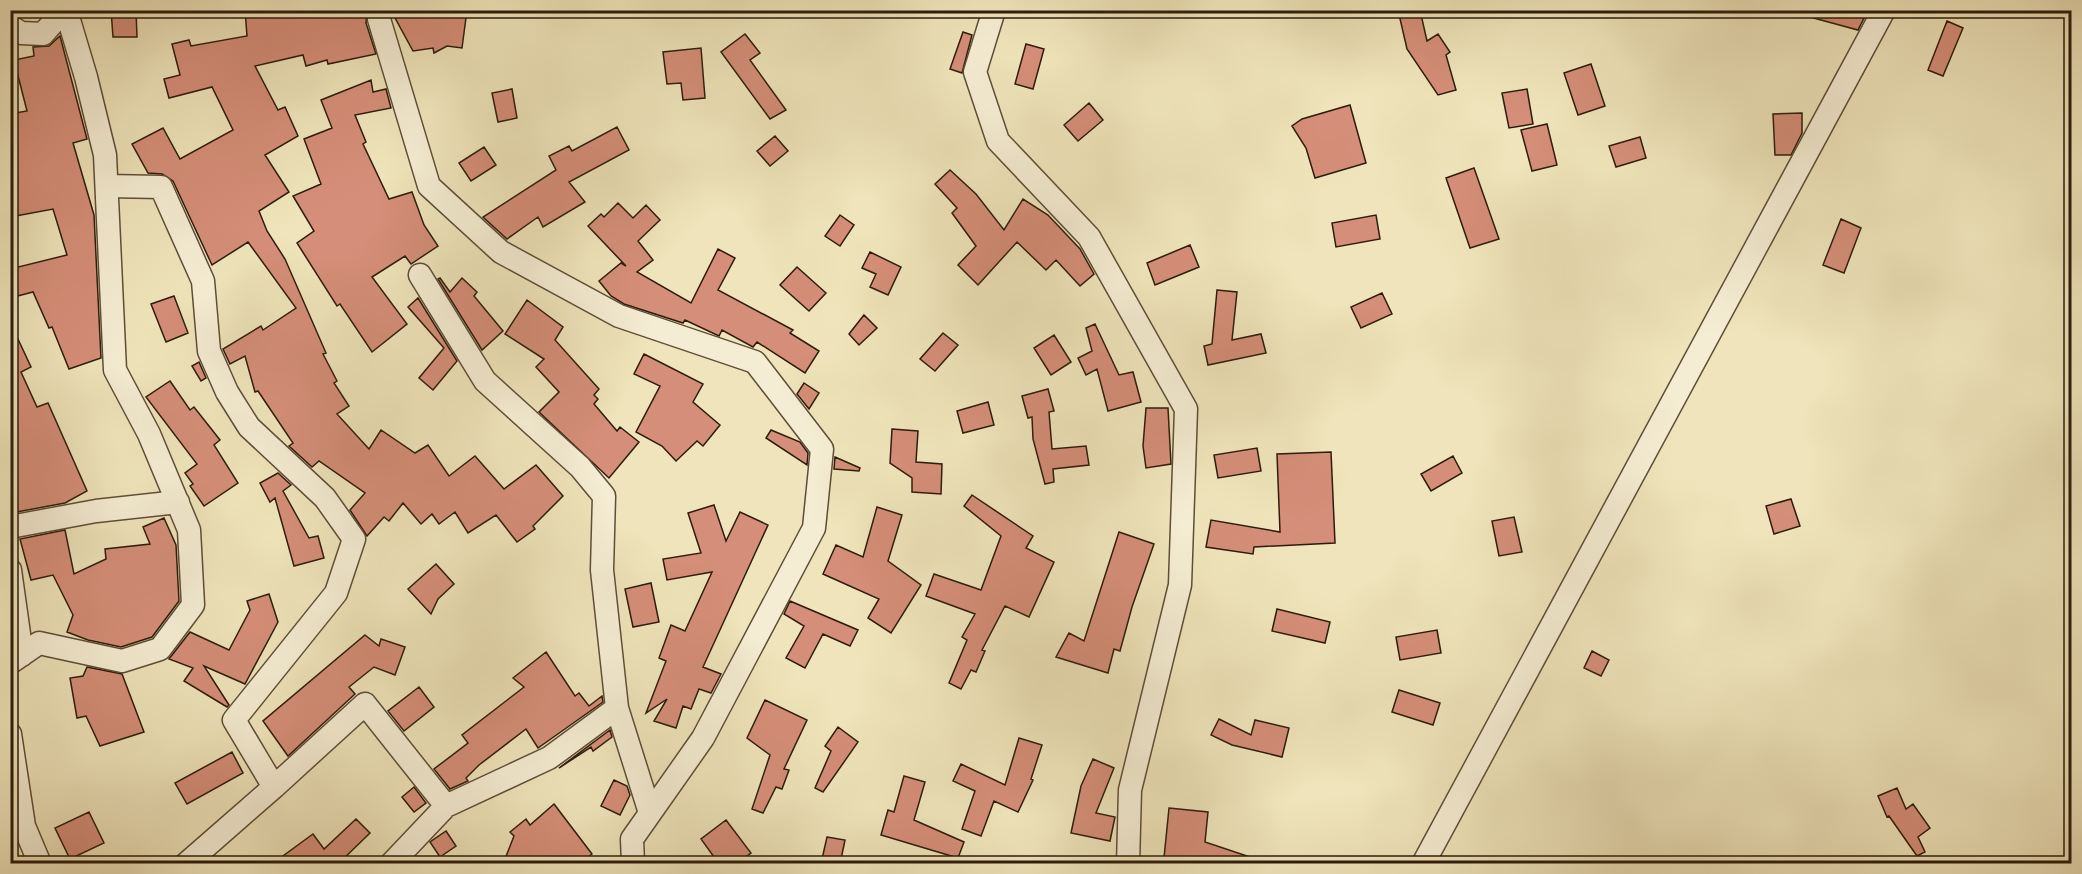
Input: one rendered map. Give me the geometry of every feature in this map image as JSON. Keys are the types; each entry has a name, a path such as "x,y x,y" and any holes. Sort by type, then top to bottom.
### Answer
{"street":[{"path":"10,26 21,33 43,34 65,10"},
{"path":"10,570 16,659 39,644 122,661 160,649 193,605 189,530 149,434 116,370 105,155 65,10"},
{"path":"381,10 379,19 429,186 501,252 569,289 618,315 755,362 822,449 814,528 703,738 632,839 633,864"},
{"path":"994,10 975,72 998,141 1089,237 1186,409 1180,585 1130,790 1128,864"},
{"path":"1423,864 1884,10"},
{"path":"107,186 161,187 203,281 209,351 227,392 249,427 325,498 354,539 336,593 234,720 274,787"},
{"path":"420,275 485,381 580,467 604,496 602,570 617,708 650,813"},
{"path":"10,526 96,511 178,502"},
{"path":"186,864 364,704 446,806"},
{"path":"391,864 446,806 549,758 617,708"},
{"path":"10,734 24,826 40,864"}],"building":[{"path":"111,10 136,10 137,37 113,37"},
{"path":"245,10 367,10 366,23 376,54 328,64 327,60 306,66 303,55 255,66 278,110 285,107 298,136 265,155 289,192 259,211 267,231 285,259 326,353 323,354 337,381 334,383 349,406 337,414 369,449 381,430 415,453 428,445 449,476 475,456 504,489 536,465 563,496 533,526 535,529 517,542 496,515 468,533 455,512 439,524 432,514 421,524 403,503 389,521 384,517 367,536 350,510 365,493 319,461 312,467 289,446 293,443 258,391 255,392 245,356 230,364 223,349 261,326 263,330 296,308 248,242 212,265 173,181 162,174 148,173 132,144 163,128 180,159 233,130 212,87 169,98 164,79 180,75 172,44 189,40 191,46 247,36"},
{"path":"394,10 467,10 462,48 447,46 434,53 433,48 413,51 394,16"},
{"path":"1398,10 1420,10 1427,41 1438,34 1450,52 1446,55 1456,90 1438,95 1407,49"},
{"path":"1807,10 1868,10 1858,30 1806,16"},
{"path":"1947,21 1963,28 1943,76 1928,70"},
{"path":"963,32 972,35 962,73 950,69"},
{"path":"745,34 760,53 750,60 786,110 770,119 721,52"},
{"path":"60,36 87,139 73,143 94,215 101,358 69,369 52,327 49,328 33,292 10,298 10,269 67,255 53,209 10,217 10,114 27,111 14,60 34,56 33,47 49,46"},
{"path":"1026,44 1044,49 1033,89 1015,84"},
{"path":"701,48 705,98 683,100 681,83 667,84 663,52"},
{"path":"1591,64 1605,106 1578,115 1564,73"},
{"path":"371,80 373,92 386,89 391,108 355,115 366,142 363,144 389,199 412,192 424,225 438,246 411,264 405,256 372,277 407,324 372,352 340,304 337,306 297,243 314,231 293,196 321,184 304,139 332,128 321,100"},
{"path":"512,89 517,118 498,122 492,93"},
{"path":"1527,89 1533,124 1509,128 1502,93"},
{"path":"1089,103 1103,120 1078,141 1064,125"},
{"path":"1350,105 1366,163 1315,178 1306,148 1292,126 1302,119"},
{"path":"1802,113 1802,133 1791,155 1775,155 1773,114"},
{"path":"1547,124 1557,165 1532,171 1521,130"},
{"path":"617,127 629,150 569,182 585,202 543,227 538,217 507,239 483,217 556,170 549,156 569,146 572,151"},
{"path":"775,136 788,151 770,166 757,151"},
{"path":"1640,137 1646,158 1616,167 1609,146"},
{"path":"484,147 496,165 471,181 459,163"},
{"path":"1474,168 1499,239 1470,248 1446,178"},
{"path":"950,170 976,194 1004,230 1023,199 1048,215 1080,249 1094,274 1080,286 1056,260 1046,270 1017,242 978,285 958,265 976,246 952,213 957,208 935,184"},
{"path":"618,203 633,218 646,205 660,220 638,241 653,260 637,272 691,303 718,249 735,258 718,290 793,330 790,333 819,351 805,373 757,342 753,347 722,330 719,336 685,320 683,323 624,304 611,296 599,281 621,263 626,266 588,226 601,214 604,217"},
{"path":"840,215 854,225 840,246 825,236"},
{"path":"1376,215 1380,239 1336,247 1332,223"},
{"path":"1841,219 1861,228 1844,273 1823,265"},
{"path":"1190,245 1199,267 1155,285 1147,263"},
{"path":"870,252 901,267 888,295 870,287 876,274 862,268"},
{"path":"797,267 826,293 809,311 780,285"},
{"path":"440,278 450,292 462,278 477,292 474,296 503,331 482,350 438,279"},
{"path":"1217,290 1237,292 1232,340 1261,334 1266,353 1208,365 1204,346 1212,344"},
{"path":"1382,293 1392,314 1361,328 1351,307"},
{"path":"174,296 188,333 166,342 151,304"},
{"path":"418,298 457,361 433,390 419,378 444,348 408,307"},
{"path":"527,300 563,327 555,340 599,389 594,395 598,399 594,404 617,431 620,427 639,442 609,478 539,412 559,392 536,367 544,359 505,334"},
{"path":"864,315 877,328 859,345 849,334"},
{"path":"10,322 31,367 21,372 37,407 48,403 87,491 65,503 11,513"},
{"path":"1095,324 1119,375 1133,372 1141,402 1108,411 1097,369 1086,375 1078,358 1092,351 1086,328"},
{"path":"943,333 958,345 935,371 920,359"},
{"path":"1054,335 1071,362 1051,375 1034,348"},
{"path":"644,354 703,384 693,402 720,425 703,446 697,441 676,461 662,446 636,432 660,386 634,374"},
{"path":"199,362 206,378 201,381 192,366"},
{"path":"170,381 190,410 194,407 220,440 214,445 238,483 204,506 190,486 193,484 185,473 197,464 146,397"},
{"path":"804,383 819,393 809,409 797,394"},
{"path":"1048,389 1054,411 1049,412 1052,449 1086,446 1089,465 1053,469 1054,482 1045,484 1033,439 1032,417 1028,418 1022,396"},
{"path":"988,402 994,425 963,433 957,411"},
{"path":"1146,408 1168,408 1171,464 1146,468 1143,446"},
{"path":"892,429 918,431 916,462 942,464 941,494 912,492 912,478 890,463"},
{"path":"771,430 800,442 808,453 807,465 766,438"},
{"path":"1257,448 1261,471 1218,478 1214,455"},
{"path":"1331,452 1335,543 1254,547 1253,554 1206,547 1211,520 1280,532 1277,454"},
{"path":"1453,456 1462,473 1431,491 1421,474"},
{"path":"835,457 860,468 859,471 834,469"},
{"path":"278,473 291,485 283,491 309,538 318,536 324,558 294,566 275,498 270,502 260,483"},
{"path":"972,495 1033,536 1026,548 1054,562 1029,617 1005,606 982,650 985,651 976,672 971,670 961,689 949,683 967,640 962,637 975,614 926,596 934,574 981,590 1001,536 964,506"},
{"path":"1791,499 1800,526 1774,534 1766,506"},
{"path":"714,505 726,541 740,512 768,525 703,667 721,674 711,693 699,689 691,709 683,706 676,728 654,721 667,699 646,713 666,661 659,658 671,625 685,631 712,572 667,580 663,559 701,553 688,513"},
{"path":"877,507 902,515 888,561 921,585 891,633 868,618 879,599 823,574 836,545 863,557"},
{"path":"1514,517 1522,552 1499,556 1492,521"},
{"path":"164,518 176,545 179,601 152,637 121,647 88,640 67,632 73,615 53,575 31,580 20,539 65,530 74,574 106,559 105,549 150,544 143,527"},
{"path":"1119,532 1154,544 1132,607 1120,651 1114,649 1108,673 1056,657 1069,633 1084,641"},
{"path":"436,564 454,584 438,599 431,614 408,589"},
{"path":"651,583 659,622 633,627 625,589"},
{"path":"269,594 278,622 245,684 204,666 229,705 227,707 184,681 193,668 169,659 190,632 229,650 250,610 247,601"},
{"path":"790,601 858,630 850,646 823,634 805,668 786,658 804,626 784,614"},
{"path":"1277,609 1330,622 1325,643 1272,631"},
{"path":"1437,630 1441,653 1400,660 1396,637"},
{"path":"365,635 379,646 381,639 405,647 395,675 374,667 349,687 355,694 288,756 263,721"},
{"path":"1592,651 1609,660 1601,676 1584,668"},
{"path":"546,652 575,696 579,693 589,706 602,696 603,702 538,748 526,729 479,765 466,778 468,781 450,789 434,769 468,743 462,735 524,687 513,678"},
{"path":"87,667 122,674 144,732 100,746 86,716 77,718 70,678 83,676"},
{"path":"419,687 434,707 404,731 388,711"},
{"path":"1399,690 1440,703 1433,725 1392,712"},
{"path":"765,700 807,720 784,769 789,770 782,789 776,787 763,813 752,809 770,755 747,738"},
{"path":"1219,719 1251,735 1255,720 1289,728 1282,757 1232,745 1211,735"},
{"path":"838,727 858,742 823,792 815,788 831,751 825,746"},
{"path":"610,730 612,737 593,751 591,747 559,768"},
{"path":"1019,738 1042,745 1031,779 1033,780 1018,812 994,801 981,836 962,829 975,791 953,781 961,764 1005,785"},
{"path":"232,752 243,773 187,804 175,783"},
{"path":"1093,759 1114,768 1096,813 1115,817 1110,841 1071,833 1081,786"},
{"path":"904,776 925,782 914,820 964,842 958,858 881,835 888,810 894,812"},
{"path":"614,780 627,786 630,795 620,815 601,806"},
{"path":"414,787 426,803 414,812 402,797"},
{"path":"1897,788 1906,809 1913,804 1930,828 1918,837 1925,852 1917,856 1889,816 1887,817 1878,796"},
{"path":"554,804 592,854 580,864 503,864 514,836 510,832 526,819 530,825"},
{"path":"1169,808 1208,812 1205,842 1259,860 1258,864 1197,864 1164,858"},
{"path":"89,812 104,843 70,859 55,828"},
{"path":"356,819 370,833 338,864 272,864 313,834 324,849"},
{"path":"726,820 751,853 736,864 719,864 701,839"},
{"path":"446,831 456,846 440,857 430,842"},
{"path":"827,837 845,840 840,864 822,859"}]}
